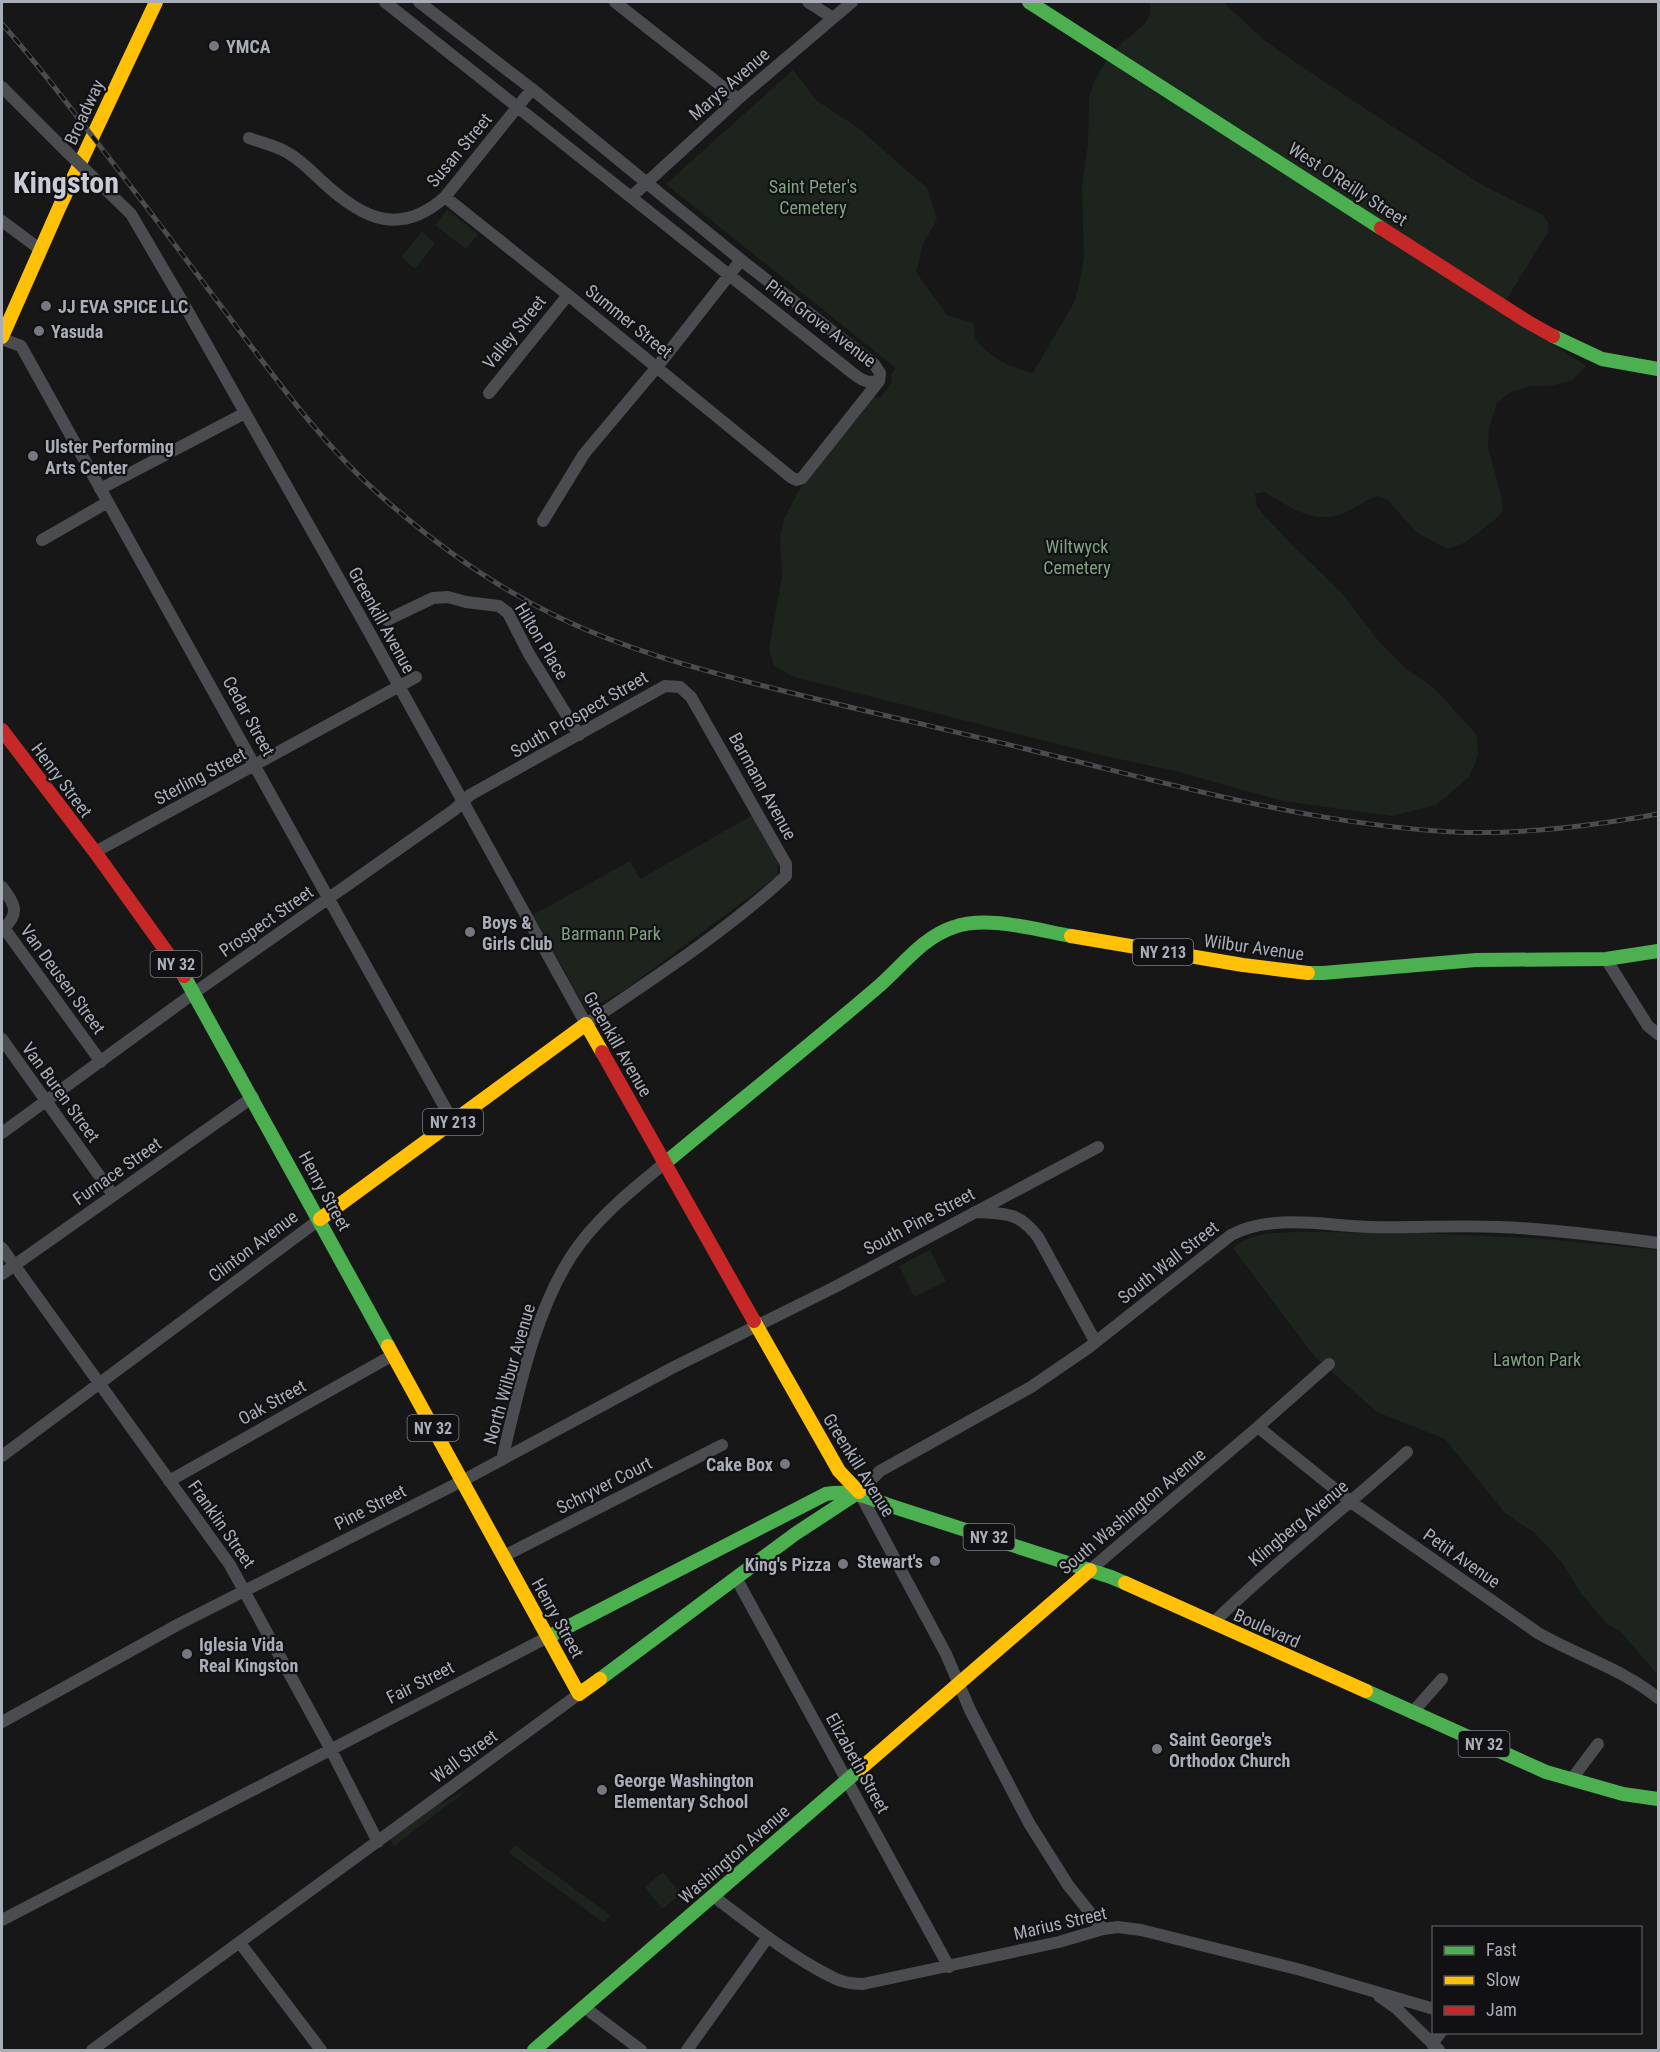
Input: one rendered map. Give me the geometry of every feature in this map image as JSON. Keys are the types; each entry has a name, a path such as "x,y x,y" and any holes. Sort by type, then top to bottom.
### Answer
{"main road":[{"name":"Broadway","path":"2,338 156,2"},
{"name":"West O'Reilly Street","path":"1029,2 1528,322 1602,359 1659,369"},
{"name":"Henry Street","path":"2,730 95,852 181,971 320,1219 579,1694"},
{"name":"Wilbur Avenue","path":"665,1162 937,935 953,927 972,923 1002,924 1291,972 1323,973 1476,960 1606,959 1659,951"},
{"name":"Clinton Avenue","path":"320,1219 586,1024"},
{"name":"Greenkill Avenue","path":"586,1024 839,1471 859,1492"},
{"name":"Fair Street","path":"548,1637 826,1494 843,1491 859,1492"},
{"name":"Boulevard","path":"859,1492 888,1505 1090,1570 1546,1772 1623,1794 1659,1800"},
{"name":"Wall Street","path":"579,1694 795,1534 859,1492"},
{"name":"South Washington Avenue","path":"958,1684 1090,1570"},
{"name":"Washington Avenue","path":"534,2050 958,1684"}],"street":[{"name":"Pine Grove Avenue","path":"386,2 862,381 870,383 879,381 879,373 874,364 741,260 532,89 418,2"},
{"path":"615,2 738,99"},
{"path":"808,2 833,18"},
{"name":"Marys Avenue","path":"632,197 738,99 852,2"},
{"path":"436,43 448,25"},
{"name":"Greenkill Avenue","path":"2,87 131,214 463,801 586,1024"},
{"name":"Susan Street","path":"249,138 287,152 307,166 355,209 374,218 395,221 414,218 432,209 445,197 532,89"},
{"name":"Summer Street","path":"445,197 796,480 802,478 879,381"},
{"path":"2,221 41,250"},
{"path":"543,521 584,454 657,367 741,260"},
{"name":"Valley Street","path":"489,393 568,295"},
{"name":"Cedar Street","path":"2,338 21,346 453,1122"},
{"path":"100,489 245,413"},
{"path":"42,540 108,502"},
{"name":"Hilton Place","path":"387,620 433,598 448,597 466,602 500,606 508,613 529,654 579,735"},
{"name":"Sterling Street","path":"95,852 416,677"},
{"name":"South Prospect Street","path":"463,801 482,788 669,685 680,687 692,696 704,718"},
{"name":"Barmann Avenue","path":"586,1024 666,970 786,876 786,864 704,718"},
{"name":"Prospect Street","path":"2,1133 463,801"},
{"name":"Van Deusen Street","path":"2,887 15,908 14,917 3,929 101,1062"},
{"path":"1606,959 1648,1026 1659,1034"},
{"name":"Van Buren Street","path":"2,1039 113,1195"},
{"name":"Furnace Street","path":"2,1274 252,1097"},
{"name":"South Pine Street","path":"756,1326 1098,1146"},
{"name":"North Wilbur Avenue","path":"502,1460 537,1328 564,1270 578,1246 600,1220 665,1162"},
{"path":"975,1212 998,1213 1016,1217 1027,1223 1038,1237 1095,1341"},
{"name":"Clinton Avenue","path":"2,1453 320,1219"},
{"name":"South Wall Street","path":"859,1492 880,1471 1032,1387 1169,1286 1231,1235 1241,1230 1269,1224 1302,1223 1368,1227 1499,1227 1578,1233 1659,1243"},
{"name":"Franklin Street","path":"2,1248 230,1565 330,1748 378,1842"},
{"name":"Pine Street","path":"2,1722 171,1628 502,1460 672,1368 756,1326"},
{"name":"Oak Street","path":"169,1480 393,1355"},
{"name":"South Washington Avenue","path":"1090,1570 1258,1428 1329,1364"},
{"name":"Petit Avenue","path":"1258,1428 1352,1502 1538,1633 1559,1646 1628,1676 1659,1698"},
{"name":"Schryver Court","path":"504,1556 722,1445"},
{"name":"Klingberg Avenue","path":"1213,1623 1281,1560 1352,1502 1407,1452"},
{"name":"Greenkill Avenue","path":"859,1492 946,1654 958,1684 1029,1823 1068,1885 1103,1929"},
{"name":"Elizabeth Street","path":"736,1578 949,1966"},
{"name":"Fair Street","path":"2,1920 548,1637"},
{"path":"1412,1713 1442,1679"},
{"name":"Wall Street","path":"92,2050 110,2046 240,1943 579,1694"},
{"path":"1571,1780 1598,1744"},
{"name":"Marius Street","path":"713,1896 768,1937 833,1978 853,1984 863,1984 949,1966 1059,1942 1103,1929 1118,1928 1142,1930 1301,1970 1432,2008"},
{"path":"687,2050 768,1937"},
{"path":"240,1943 321,2050"},
{"path":"1362,1988 1396,2008 1436,2047"},
{"path":"584,2007 641,2050"}],"green space":[{"path":"1150,2 1223,2 1264,40 1314,75 1482,185 1543,215 1548,223 1548,232 1506,300 1116,49 1147,21 1150,14"},
{"name":"Wiltwyck Cemetery","path":"1108,58 1586,366 1571,381 1549,386 1530,386 1511,392 1497,403 1489,428 1488,447 1503,509 1499,516 1466,542 1448,549 1416,532 1389,501 1377,496 1348,511 1326,517 1305,514 1265,492 1255,494 1257,507 1289,542 1341,592 1377,639 1405,668 1434,688 1477,735 1478,756 1469,777 1436,805 1392,816 1283,801 1175,771 1105,756 794,677 774,666 769,649 782,577 780,537 784,519 802,485 874,396 876,398 882,396 892,382 891,375 896,368 666,184 793,70 817,101 857,127 927,188 937,219 923,244 916,272 947,315 973,323 975,337 985,349 1009,365 1033,373 1075,301 1080,280 1084,258 1082,186 1088,145 1089,97 1095,80"},
{"path":"447,210 478,234 466,249 435,225"},
{"path":"422,232 435,243 415,269 401,257"},
{"name":"Barmann Park","path":"753,815 778,862 777,876 626,989 587,1011 533,915 630,861 640,879"},
{"name":"Lawton Park","path":"1307,1232 1418,1233 1533,1238 1658,1250 1658,1675 1621,1632 1606,1623 1580,1592 1563,1564 1535,1533 1505,1513 1445,1439 1377,1412 1315,1357 1233,1248 1258,1235"},
{"path":"930,1250 946,1281 914,1297 899,1266"},
{"path":"472,1786 394,1846 389,1837 439,1803 445,1802"},
{"path":"515,1845 610,1915 604,1923 509,1853"},
{"path":"663,1872 681,1894 662,1909 645,1887"}],"railway":[{"path":"2,24 68,104 287,393 341,458 382,497 444,548 512,593 560,618 635,648 738,679 1236,800 1290,811 1399,827 1480,833 1557,829 1658,814"}],"traffic: fast":[{"path":"1029,2 1381,228"},
{"path":"1553,336 1602,359 1658,369"},
{"path":"665,1163 853,1008 933,937 954,927 981,922 1028,927 1071,936"},
{"path":"1308,973 1476,960 1606,959 1658,951"},
{"path":"184,976 388,1346"},
{"path":"600,1679 795,1534 859,1492"},
{"path":"548,1637 826,1494 834,1493 850,1493 865,1497 1125,1583"},
{"path":"1366,1691 1546,1772 1623,1794 1658,1799"},
{"path":"534,2050 860,1769"}],"traffic: slow":[{"path":"2,337 59,208 156,2"},
{"path":"1071,936 1243,965 1308,973"},
{"path":"320,1219 586,1024 602,1052"},
{"path":"754,1321 839,1471 859,1492"},
{"path":"388,1346 579,1694 600,1679"},
{"path":"860,1769 1090,1570"},
{"path":"1125,1583 1366,1691"}],"traffic: jam":[{"path":"1381,228 1553,336"},
{"path":"2,730 95,852 184,976"},
{"path":"602,1052 754,1321"}],"place":[{"name":"YMCA","path":"214,46"},
{"name":"JJ EVA SPICE LLC","path":"46,306"},
{"name":"Yasuda","path":"39,331"},
{"name":"Ulster Performing Arts Center","path":"33,456"},
{"name":"Boys & Girls Club","path":"470,932"},
{"name":"Cake Box","path":"785,1464"},
{"name":"Stewart's","path":"935,1561"},
{"name":"King's Pizza","path":"843,1564"},
{"name":"Iglesia Vida Real Kingston","path":"187,1654"},
{"name":"Saint George's Orthodox Church","path":"1157,1749"},
{"name":"George Washington Elementary School","path":"602,1790"}],"district":[{"name":"Kingston","path":"66,182"}],"park label":[{"name":"Saint Peter's Cemetery","path":"813,196"}]}
